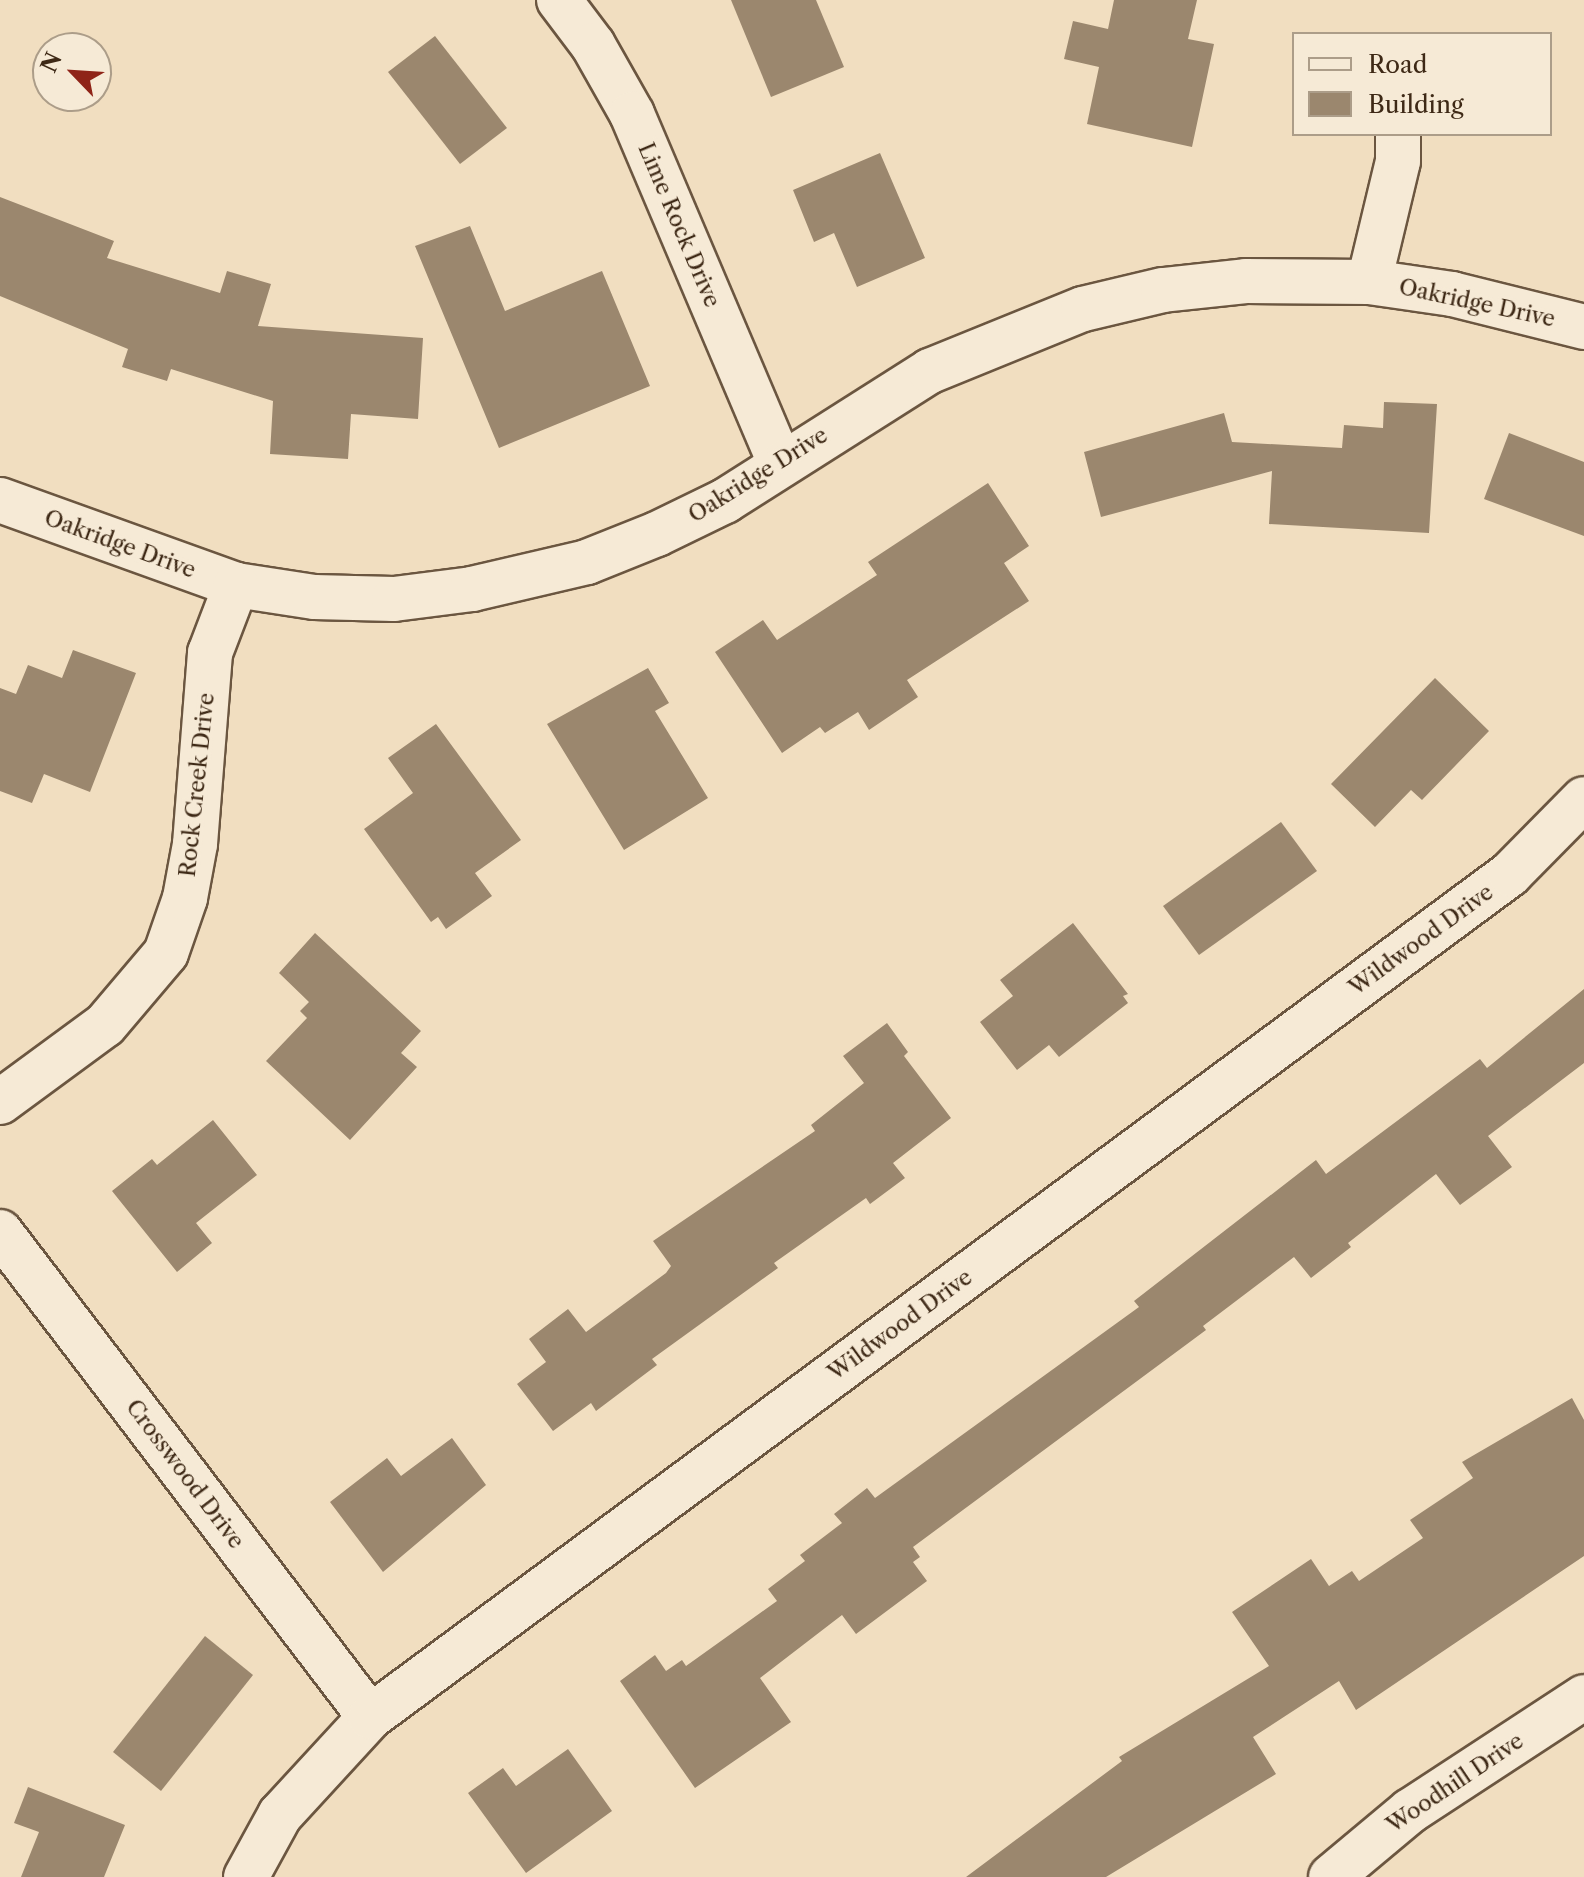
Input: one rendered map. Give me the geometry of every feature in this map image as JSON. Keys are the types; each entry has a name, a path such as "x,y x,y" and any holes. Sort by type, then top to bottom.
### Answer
{"street":[{"name":"Lime Rock Drive","path":"559,0 593,45 632,114 779,461"},
{"name":"Oakridge Drive","path":"1369,282 1398,161 1398,136"},
{"name":"Oakridge Drive","path":"0,500 236,585 314,597 394,599 472,589 587,562 657,534 725,501 779,461 930,371 1083,309 1163,290 1246,281 1369,282 1468,297 1584,327"},
{"name":"Rock Creek Drive","path":"0,1102 105,1025 166,953 185,898 195,844 210,653 236,585"},
{"name":"Wildwood Drive","path":"246,1877 280,1815 370,1717 1510,874 1584,799"},
{"name":"Crosswood Drive","path":"0,1232 370,1717"},
{"name":"Woodhill Drive","path":"1331,1877 1410,1811 1584,1697"}],"building":[{"path":"731,0 816,0 844,67 771,97"},
{"path":"1114,0 1197,0 1188,39 1214,44 1192,147 1087,124 1099,67 1064,59 1073,21 1108,29"},
{"path":"435,36 507,128 460,164 388,72"},
{"path":"880,153 925,258 857,287 834,233 814,242 793,190"},
{"path":"0,197 114,241 107,258 220,293 227,271 271,284 258,326 423,338 418,419 351,414 348,459 270,454 273,401 171,369 167,381 122,367 128,349 0,296"},
{"path":"470,226 505,311 602,271 650,386 499,448 415,246"},
{"path":"1384,402 1437,404 1429,533 1269,524 1272,471 1101,517 1084,452 1224,413 1232,442 1342,448 1344,425 1383,428"},
{"path":"1509,433 1584,462 1584,536 1484,499"},
{"path":"988,483 1029,546 1004,563 1029,601 907,680 918,697 869,730 858,712 825,733 820,727 782,753 715,652 763,620 777,640 877,575 868,562"},
{"path":"73,650 136,673 90,792 44,774 32,803 0,791 0,688 16,694 28,665 62,678"},
{"path":"648,668 669,703 655,711 708,798 624,850 547,724"},
{"path":"1435,678 1489,731 1422,800 1411,790 1375,827 1331,784"},
{"path":"436,724 521,840 475,873 492,896 446,929 438,917 431,922 364,829 413,793 388,758"},
{"path":"1281,822 1317,871 1199,955 1163,906"},
{"path":"1073,923 1128,994 1123,996 1128,1003 1059,1057 1049,1045 1017,1070 980,1022 1013,996 1000,980"},
{"path":"315,933 421,1031 401,1053 417,1067 350,1140 266,1061 307,1018 300,1011 309,1002 279,973"},
{"path":"1584,989 1584,1063 1488,1136 1512,1167 1460,1205 1436,1174 1348,1243 1351,1247 1311,1278 1294,1257 1203,1326 1206,1330 913,1547 920,1557 913,1562 927,1581 856,1634 842,1615 760,1678 791,1722 695,1788 620,1681 655,1655 666,1671 682,1660 686,1666 777,1601 768,1589 805,1561 800,1555 842,1523 834,1514 867,1488 875,1498 1139,1307 1134,1301 1316,1160 1326,1174 1480,1059 1487,1068"},
{"path":"887,1023 908,1052 904,1056 951,1118 893,1163 905,1178 870,1204 866,1198 774,1263 778,1268 652,1359 657,1365 596,1411 591,1403 553,1431 517,1384 546,1362 529,1339 568,1309 586,1332 666,1273 671,1266 653,1241 815,1131 811,1125 864,1083 843,1056"},
{"path":"213,1120 257,1175 196,1223 212,1243 177,1272 112,1191 152,1159 157,1165"},
{"path":"1572,1398 1584,1420 1584,1556 1356,1710 1339,1681 1253,1737 1276,1774 1106,1877 966,1877 1122,1761 1119,1757 1269,1666 1232,1612 1311,1559 1329,1586 1352,1571 1359,1581 1423,1538 1410,1520 1473,1478 1462,1462"},
{"path":"452,1438 486,1485 383,1572 330,1502 387,1458 401,1476"},
{"path":"205,1636 253,1675 161,1791 113,1752"},
{"path":"568,1749 612,1811 526,1873 468,1793 503,1768 516,1786"},
{"path":"28,1787 125,1825 104,1877 21,1877 39,1832 14,1823"}]}
